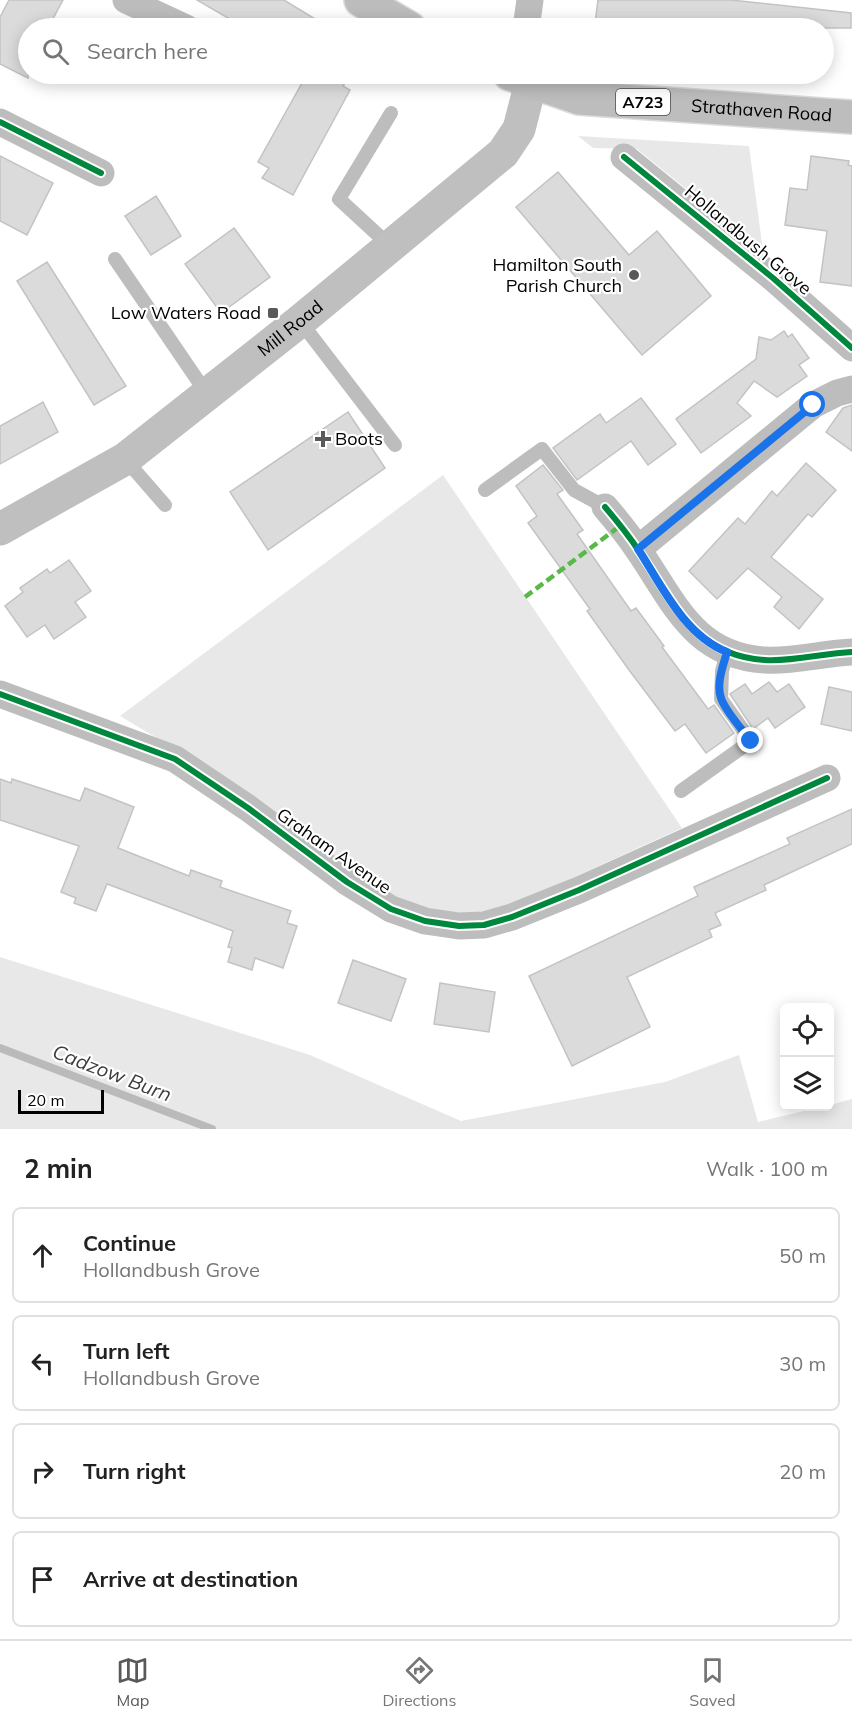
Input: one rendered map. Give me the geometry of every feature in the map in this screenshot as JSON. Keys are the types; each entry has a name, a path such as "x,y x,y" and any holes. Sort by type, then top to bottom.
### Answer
{"main road":[{"path":"361,0 392,18"},
{"name":"Mill Road","path":"0,529 125,459 300,321 503,153 519,129 523,84"},
{"name":"Strathaven Road","path":"544,84 579,98 852,117"}],"street":[{"path":"126,0 165,18"},
{"path":"526,18 530,0"},
{"path":"0,122 101,173"},
{"name":"Hollandbush Grove","path":"624,157 773,278 852,348"},
{"path":"638,549 813,405 837,393 852,389"},
{"path":"605,507 638,549 674,606 696,633 727,652 741,658 767,660 852,652"},
{"name":"Graham Avenue","path":"0,694 175,759 248,808 347,882 391,909 425,921 459,926 484,925 512,917 579,890 827,777"}],"lane":[{"path":"390,246 339,199 391,113"},
{"path":"115,259 207,394"},
{"path":"300,321 395,445"},
{"path":"485,490 542,449 574,490 605,507"},
{"path":"125,459 165,505"},
{"path":"681,791 751,741 721,699 722,671 727,652"}],"shaded area":[{"path":"578,136 749,146 763,251 637,149 593,148"},
{"path":"443,475 682,828 524,900 481,914 451,915 420,907 387,892 322,851 240,789 120,716"},
{"path":"0,957 310,1055 461,1121 665,1082 739,1055 758,1122 804,1111 834,1111 834,1104 852,1099 852,1129 0,1129"}],"building":[{"path":"9,0 63,0 53,18 18,18 18,73 0,64 0,17"},
{"path":"197,0 284,0 314,18 228,18"},
{"path":"598,0 731,0 851,13 851,28 834,28 834,18 596,18"},
{"path":"301,84 344,84 343,86 350,90 293,195 262,178 269,168 258,162"},
{"path":"0,156 53,183 27,235 0,221"},
{"path":"811,156 849,161 848,165 852,166 852,286 820,282 827,231 785,225 790,188 807,190"},
{"name":"Hamilton South Parish Church","path":"558,172 629,255 657,231 711,296 642,355 516,207"},
{"path":"156,196 181,236 151,255 125,216"},
{"path":"234,228 270,277 221,313 185,264"},
{"path":"47,262 126,386 94,405 17,281"},
{"path":"784,331 788,337 792,334 809,358 799,365 807,376 777,397 754,381 737,403 751,416 701,453 676,419 756,359 759,337 771,340"},
{"path":"641,398 676,444 648,465 631,441 577,480 553,448 600,414 606,423"},
{"path":"43,402 58,432 0,464 0,426"},
{"path":"852,405 852,451 826,432 843,408"},
{"path":"348,412 385,468 268,550 230,492"},
{"path":"806,463 836,490 812,517 808,514 771,557 823,599 799,629 774,607 782,597 748,568 717,599 689,571 738,518 745,524 772,491 777,496"},
{"path":"543,465 563,490 557,494 583,530 577,534 631,611 636,608 708,709 714,705 734,733 706,753 685,724 675,731 587,611 590,609 528,523 537,516 516,486"},
{"path":"69,560 91,591 75,602 86,617 54,639 45,625 27,637 5,606 23,592 20,588 47,569 50,573"},
{"path":"769,682 777,692 789,684 805,707 775,728 768,718 753,729 730,694 745,684 752,694"},
{"path":"829,687 852,692 852,731 821,724"},
{"path":"0,779 11,783 12,779 80,801 85,788 134,807 118,848 189,876 191,870 222,881 220,887 291,911 287,923 297,926 283,968 255,958 252,970 228,962 232,948 228,947 233,931 107,884 96,911 74,903 76,898 61,892 79,846 0,820"},
{"path":"852,809 852,844 764,885 766,890 715,913 721,925 709,930 712,937 627,977 650,1027 572,1066 529,976 698,896 694,887 790,844 787,838"},
{"path":"353,960 406,979 391,1021 338,1003"},
{"path":"440,983 495,992 489,1032 434,1024"}],"waterway":[{"name":"Cadzow Burn","path":"0,1048 212,1129"}],"marked path":[{"path":"525,597 620,526"}],"cycle path":[{"path":"0,122 101,173"},
{"path":"624,157 773,278 852,348"},
{"path":"605,507 631,540 688,623 720,648 741,656 765,660 786,660 852,652"},
{"path":"0,694 175,759 248,808 347,882 391,909 425,921 459,926 484,925 512,917 579,890 827,778"}],"place":[{"name":"Hamilton South Parish Church","path":"634,275"},
{"name":"Low Waters Road","path":"273,313"},
{"name":"Boots","path":"323,439"}],"route":[{"path":"751,741 721,699 722,671 727,652 696,633 674,606 638,549 813,405"}]}
